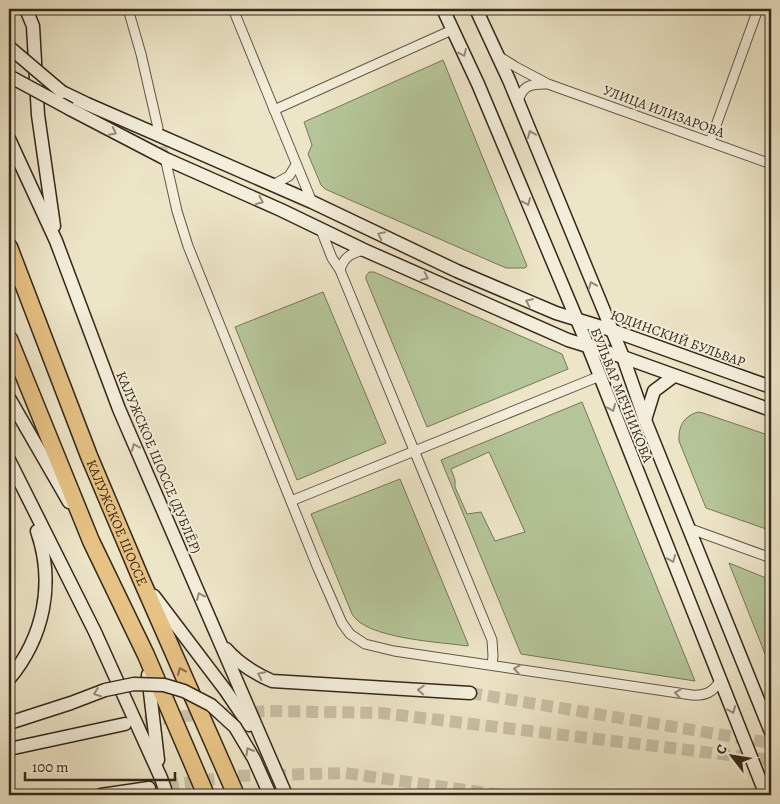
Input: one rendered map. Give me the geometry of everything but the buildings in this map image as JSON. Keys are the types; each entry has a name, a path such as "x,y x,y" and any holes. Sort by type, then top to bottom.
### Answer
{"highway":[{"name":"КАЛУЖСКОЕ ШОССЕ","path":"9,247 89,456 236,795"},
{"name":"КАЛУЖСКОЕ ШОССЕ","path":"9,339 91,541 146,655 206,795"}],"street":[{"path":"26,9 33,26 38,115 56,241"},
{"path":"128,9 141,54 158,128"},
{"path":"233,9 312,202"},
{"name":"БУЛЬВАР МЕЧНИКОВА","path":"442,9 478,84 575,319 588,346 766,795"},
{"name":"БУЛЬВАР МЕЧНИКОВА","path":"476,9 518,101 623,358 645,420 771,732"},
{"path":"710,142 758,9"},
{"path":"274,110 452,30"},
{"name":"ЮДИНСКИЙ БУЛЬВАР","path":"9,47 62,92 312,202 457,271 556,313 611,330 771,387"},
{"name":"УЛИЦА ИЛИЗАРОВА","path":"497,54 516,67 548,84 771,164"},
{"path":"9,76 166,159 281,210 364,250 568,340 771,410"},
{"path":"518,101 521,92 526,87 536,84 548,84"},
{"name":"КАЛУЖСКОЕ ШОССЕ (ДУБЛЁР)","path":"9,139 56,241 119,409 286,795"},
{"path":"166,162 188,246 339,617 346,629 355,638 365,644 379,648 692,695 706,694 716,688 720,681"},
{"path":"272,185 289,176 296,165"},
{"path":"320,230 332,258 340,270 492,640 492,665"},
{"path":"340,270 344,261 350,255 364,250"},
{"path":"291,501 600,376"},
{"path":"645,420 654,391 674,376"},
{"path":"9,398 91,541"},
{"path":"9,460 95,632 162,778"},
{"path":"9,679 19,667 36,636 45,594 46,569 43,550 18,479"},
{"path":"688,528 771,558"},
{"path":"141,579 226,691 265,747"},
{"path":"219,641 235,659 255,673 272,681 470,693"},
{"path":"146,655 155,741 167,795"},
{"path":"9,723 105,690 134,684 164,685 184,691 211,705 235,727 254,759 270,795"},
{"path":"9,749 124,724"},
{"path":"101,795 149,788"}],"green space":[{"path":"443,60 527,266 525,268 506,268 325,189 321,185 308,154 312,145 304,122"},
{"path":"369,272 374,272 562,354 568,369 427,427 366,279"},
{"path":"323,292 386,443 297,480 235,327"},
{"path":"582,402 695,681 521,654 441,460","holes":["489,452 525,532 495,541 481,512 467,514 455,487 455,480 451,469"]},
{"path":"698,412 771,436 771,523 769,530 706,508 679,441 683,422 689,416"},
{"path":"400,479 468,646 405,638 372,629 360,622 352,614 311,514"},
{"path":"729,563 771,580 771,669"}],"tunnel":[{"path":"159,133 166,162"},
{"path":"470,693 771,743"},
{"path":"127,724 186,716 269,711 381,713 771,760"},
{"path":"149,788 235,776 345,773 501,795"}]}
